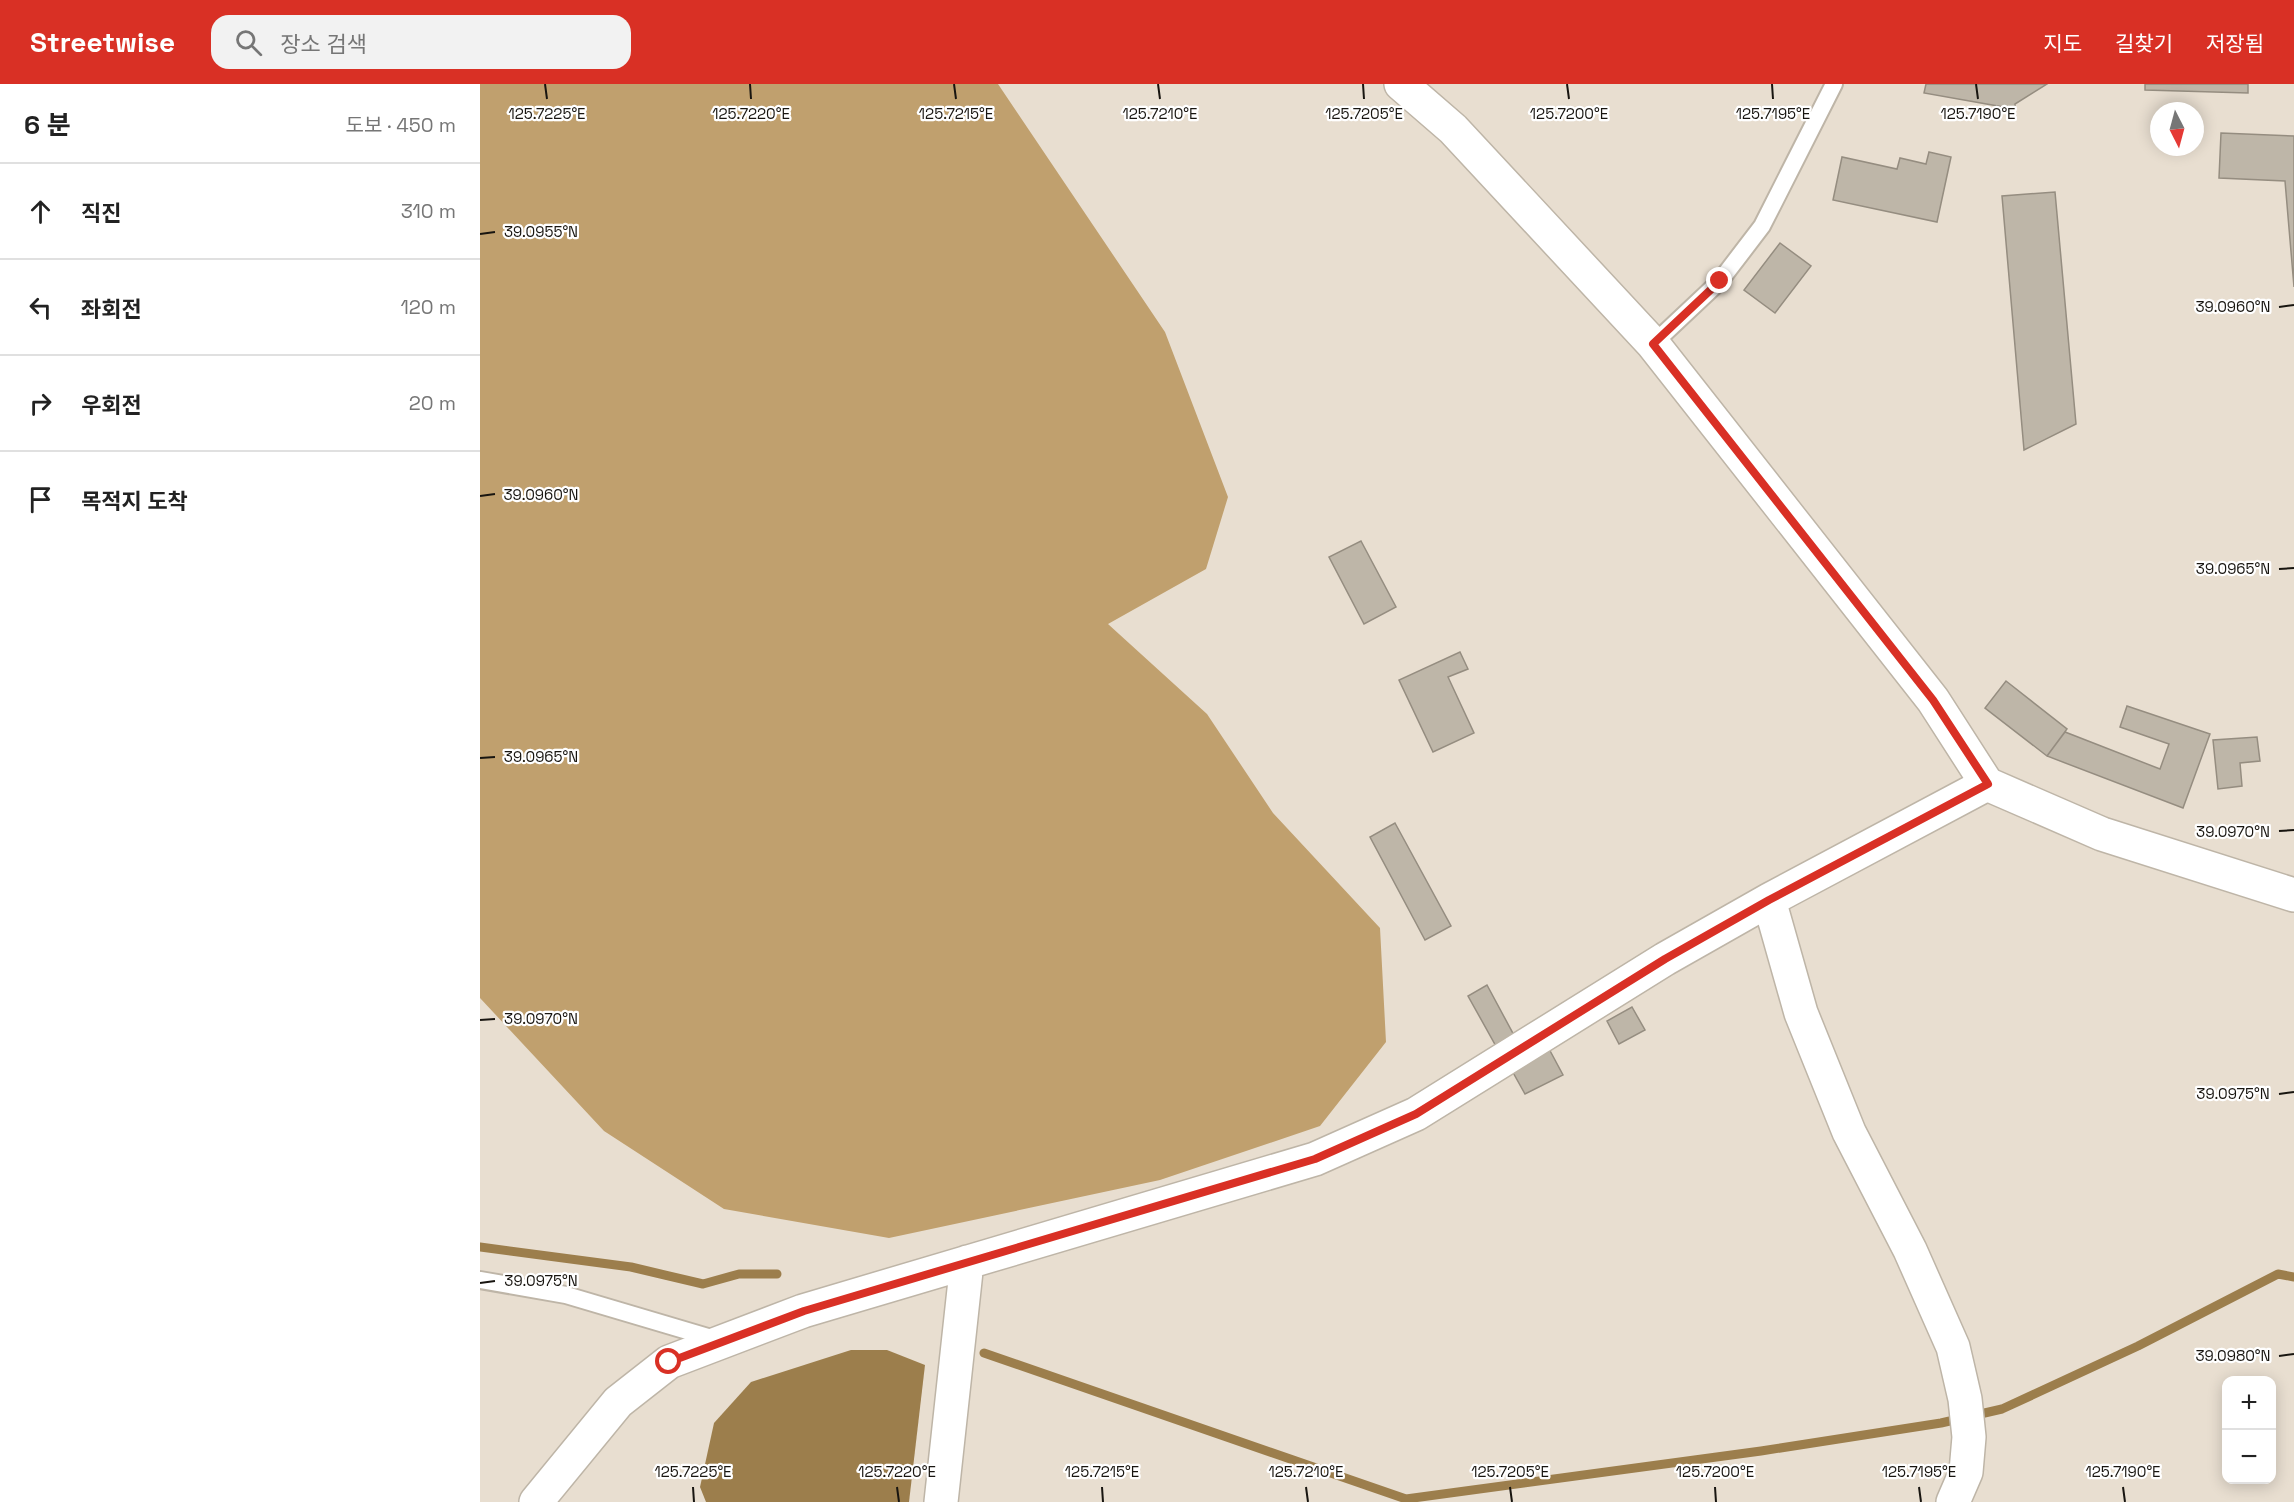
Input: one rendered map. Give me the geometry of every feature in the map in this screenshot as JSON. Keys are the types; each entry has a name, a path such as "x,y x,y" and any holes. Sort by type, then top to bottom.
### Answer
{"street":[{"path":"1401,84 1453,129 1653,344 1933,700 1988,784 2102,834 2294,896"},
{"path":"536,1502 618,1402 669,1362 804,1311 1315,1159 1416,1114 1665,959 1769,900 1988,784"},
{"path":"1769,900 1801,1013 1849,1132 1910,1250 1953,1347 1965,1399 1969,1437 1966,1472 1953,1502"},
{"path":"941,1502 967,1262"}],"lane":[{"path":"1653,344 1720,281 1762,226 1833,84"},
{"path":"480,1280 566,1295 722,1341"}],"shaded area":[{"path":"480,84 998,84 1165,332 1228,497 1206,569 1108,624 1207,714 1273,813 1380,928 1386,1042 1320,1126 1160,1180 889,1238 724,1209 604,1131 480,998"},
{"path":"851,1350 887,1350 925,1365 909,1502 706,1502 700,1487 714,1423 751,1382"}],"building":[{"path":"1926,84 2047,84 2015,104 2015,109 1924,93"},
{"path":"2145,84 2248,84 2248,93 2145,90"},
{"path":"2221,133 2294,136 2294,287 2285,181 2219,178"},
{"path":"1929,152 1951,157 1937,222 1833,200 1842,157 1897,169 1900,158 1926,164"},
{"path":"2055,192 2076,424 2024,450 2002,196"},
{"path":"1780,243 1811,266 1775,313 1744,290"},
{"path":"1361,541 1396,607 1364,624 1329,557"},
{"path":"1460,652 1468,669 1448,677 1474,733 1433,752 1399,680"},
{"path":"2006,681 2067,729 2047,756 1985,708"},
{"path":"2127,706 2210,734 2183,808 2047,756 2065,732 2160,769 2169,744 2120,727"},
{"path":"2257,737 2260,761 2240,763 2242,786 2218,789 2213,740"},
{"path":"1395,823 1451,926 1425,940 1370,837"},
{"path":"1487,985 1516,1039 1497,1048 1468,996"},
{"path":"1632,1007 1645,1030 1619,1044 1607,1021"},
{"path":"1548,1047 1563,1075 1525,1094 1510,1067"}],"waterway":[{"path":"480,1247 631,1267 703,1284 739,1274 777,1274"},
{"path":"984,1353 1406,1499 1761,1451 1941,1423 2002,1409 2138,1346 2278,1274 2294,1277"}],"route":[{"path":"669,1362 804,1311 1315,1159 1416,1114 1665,959 1769,900 1988,784 1933,700 1653,344 1720,281"}]}
